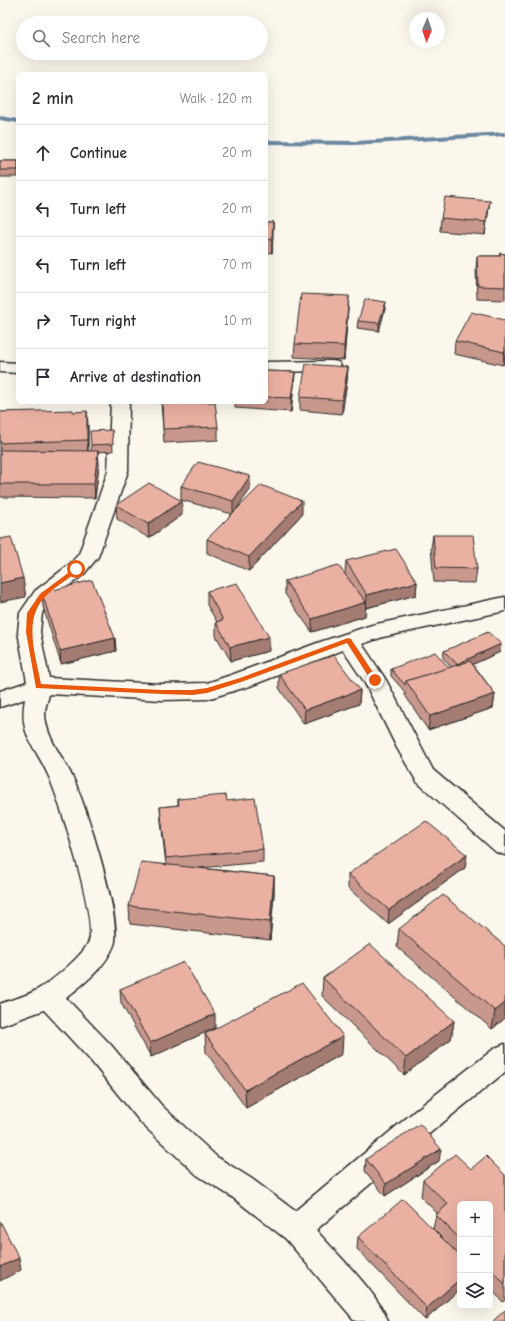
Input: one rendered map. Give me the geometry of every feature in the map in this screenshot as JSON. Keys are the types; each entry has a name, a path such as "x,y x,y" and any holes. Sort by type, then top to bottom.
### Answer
{"street":[{"path":"268,367 332,366"},
{"path":"0,367 16,368"},
{"path":"0,1015 48,997 84,968 102,943 103,922 84,842 64,784 37,734 34,712 39,686 29,632 31,613 42,596 76,569 88,557 118,471 120,404"},
{"path":"0,700 39,686 162,692 192,692 207,690 242,680 348,640 380,630 505,604"},
{"path":"348,640 375,680 409,748 425,776 505,846"},
{"path":"48,997 101,1053 152,1115 207,1166 242,1188 296,1230 363,1306 373,1321"},
{"path":"296,1230 426,1119 505,1056"}],"building":[{"path":"0,161 16,161 16,170 0,170"},
{"path":"445,197 490,201 486,222 441,218"},
{"path":"268,222 273,222 272,240 268,239"},
{"path":"500,253 505,254 505,287 478,286 477,256 500,256"},
{"path":"301,294 349,296 344,346 295,344"},
{"path":"365,299 386,302 379,323 358,321"},
{"path":"471,312 505,320 504,352 455,341"},
{"path":"306,364 348,367 342,400 300,397"},
{"path":"268,371 295,372 291,398 268,397"},
{"path":"162,404 215,404 218,427 163,429"},
{"path":"73,410 73,412 87,411 87,440 0,443 0,412"},
{"path":"112,430 113,444 91,445 90,431"},
{"path":"0,450 98,451 94,484 0,484"},
{"path":"198,462 250,476 233,501 181,486"},
{"path":"149,483 182,501 148,524 116,505"},
{"path":"261,485 302,501 249,557 207,539"},
{"path":"433,535 473,535 477,569 436,568"},
{"path":"11,537 23,578 0,583 0,539"},
{"path":"396,549 417,582 367,595 346,561"},
{"path":"338,565 366,602 312,619 285,581"},
{"path":"92,580 115,638 60,651 42,593"},
{"path":"237,583 269,637 230,647 216,622 223,620 207,591"},
{"path":"488,632 501,644 457,664 444,651"},
{"path":"435,652 449,668 406,681 405,685 391,669"},
{"path":"334,655 360,690 305,710 279,674"},
{"path":"470,661 495,694 430,716 406,681"},
{"path":"226,795 227,801 255,798 263,849 166,858 160,807 179,805 178,799"},
{"path":"426,821 467,855 389,910 348,874"},
{"path":"141,862 274,876 270,922 129,906"},
{"path":"443,895 505,946 505,1003 495,1011 399,929"},
{"path":"370,944 454,1021 406,1058 323,978"},
{"path":"184,962 215,1014 150,1043 120,989"},
{"path":"302,983 343,1036 245,1090 205,1034"},
{"path":"420,1124 441,1149 386,1184 366,1159"},
{"path":"455,1154 471,1169 486,1156 505,1175 505,1284 493,1272 493,1201 457,1201 457,1236 436,1215 448,1204 423,1180"},
{"path":"403,1199 457,1253 457,1282 427,1308 358,1237"},
{"path":"0,1221 19,1258 0,1267"},
{"path":"505,1310 505,1321 493,1321"}],"waterway":[{"path":"0,118 16,121"},
{"path":"268,142 355,143 505,134"}],"route":[{"path":"76,569 42,596 31,613 29,632 38,674 39,686 162,692 192,692 207,690 242,680 348,640 375,680"}]}
